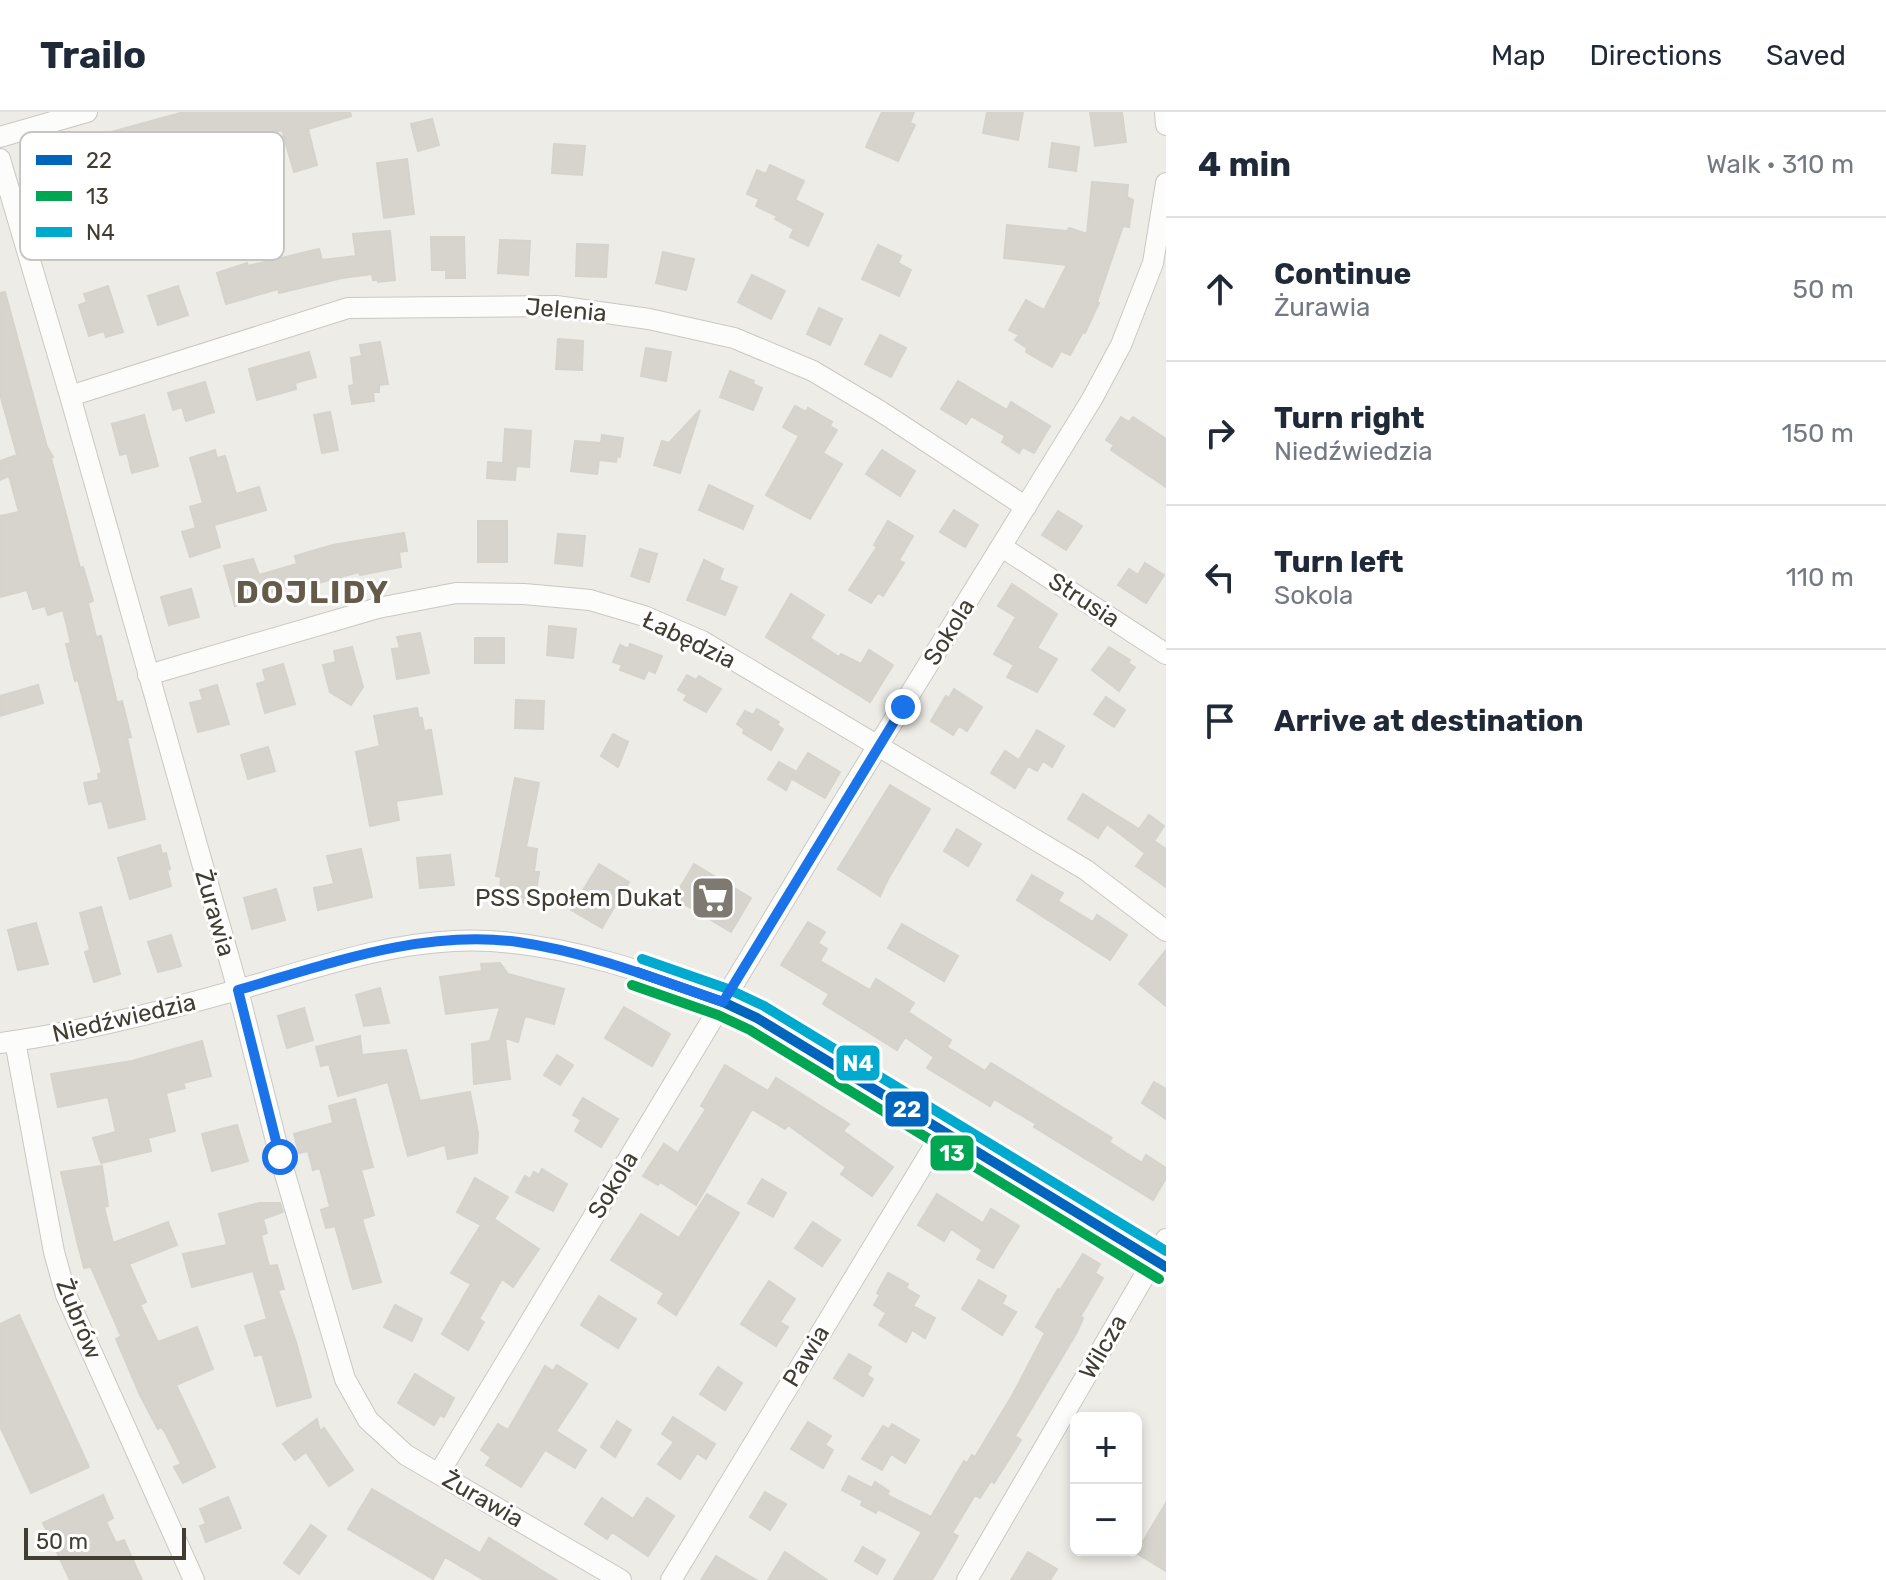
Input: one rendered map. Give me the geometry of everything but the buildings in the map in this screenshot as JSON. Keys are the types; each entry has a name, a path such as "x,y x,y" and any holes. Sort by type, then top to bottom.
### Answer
{"street":[{"path":"0,137 87,112"},
{"path":"1165,112 1166,125"},
{"name":"Żurawia","path":"0,159 20,225"},
{"name":"Sokola","path":"439,1473 1092,399 1121,345 1153,263 1166,183"},
{"path":"0,232 20,225"},
{"name":"Żurawia","path":"30,260 238,990 280,1157 345,1379 368,1420 406,1455 621,1580"},
{"name":"Jelenia","path":"70,396 348,308 556,306 649,319 734,338 813,371 1026,507"},
{"name":"Strusia","path":"1002,547 1166,654"},
{"name":"Łabędzia","path":"148,675 378,608 456,593 524,594 590,600 644,616 702,641 1086,870 1166,931"},
{"name":"Niedźwiedzia","path":"8,1042 89,1029 370,953 434,942 488,941 548,947 637,972 723,1002 757,1018 1160,1264"},
{"name":"Żubrów","path":"8,1042 66,1295 194,1580"},
{"name":"Pawia","path":"671,1580 942,1133"},
{"name":"Wilcza","path":"967,1580 1160,1264 1166,1239"}],"transit line":[{"name":"N4","path":"642,959 728,989 764,1006 1166,1251"},
{"name":"22","path":"637,972 723,1002 757,1018 1166,1267"},
{"name":"13","path":"632,985 718,1015 750,1030 1159,1279"}],"place":[{"name":"PSS Społem Dukat","path":"713,898"}],"district":[{"name":"DOJLIDY","path":"313,592"}],"route":[{"path":"280,1157 238,990 370,953 457,940 515,942 548,947 637,972 723,1002 903,707"}]}
